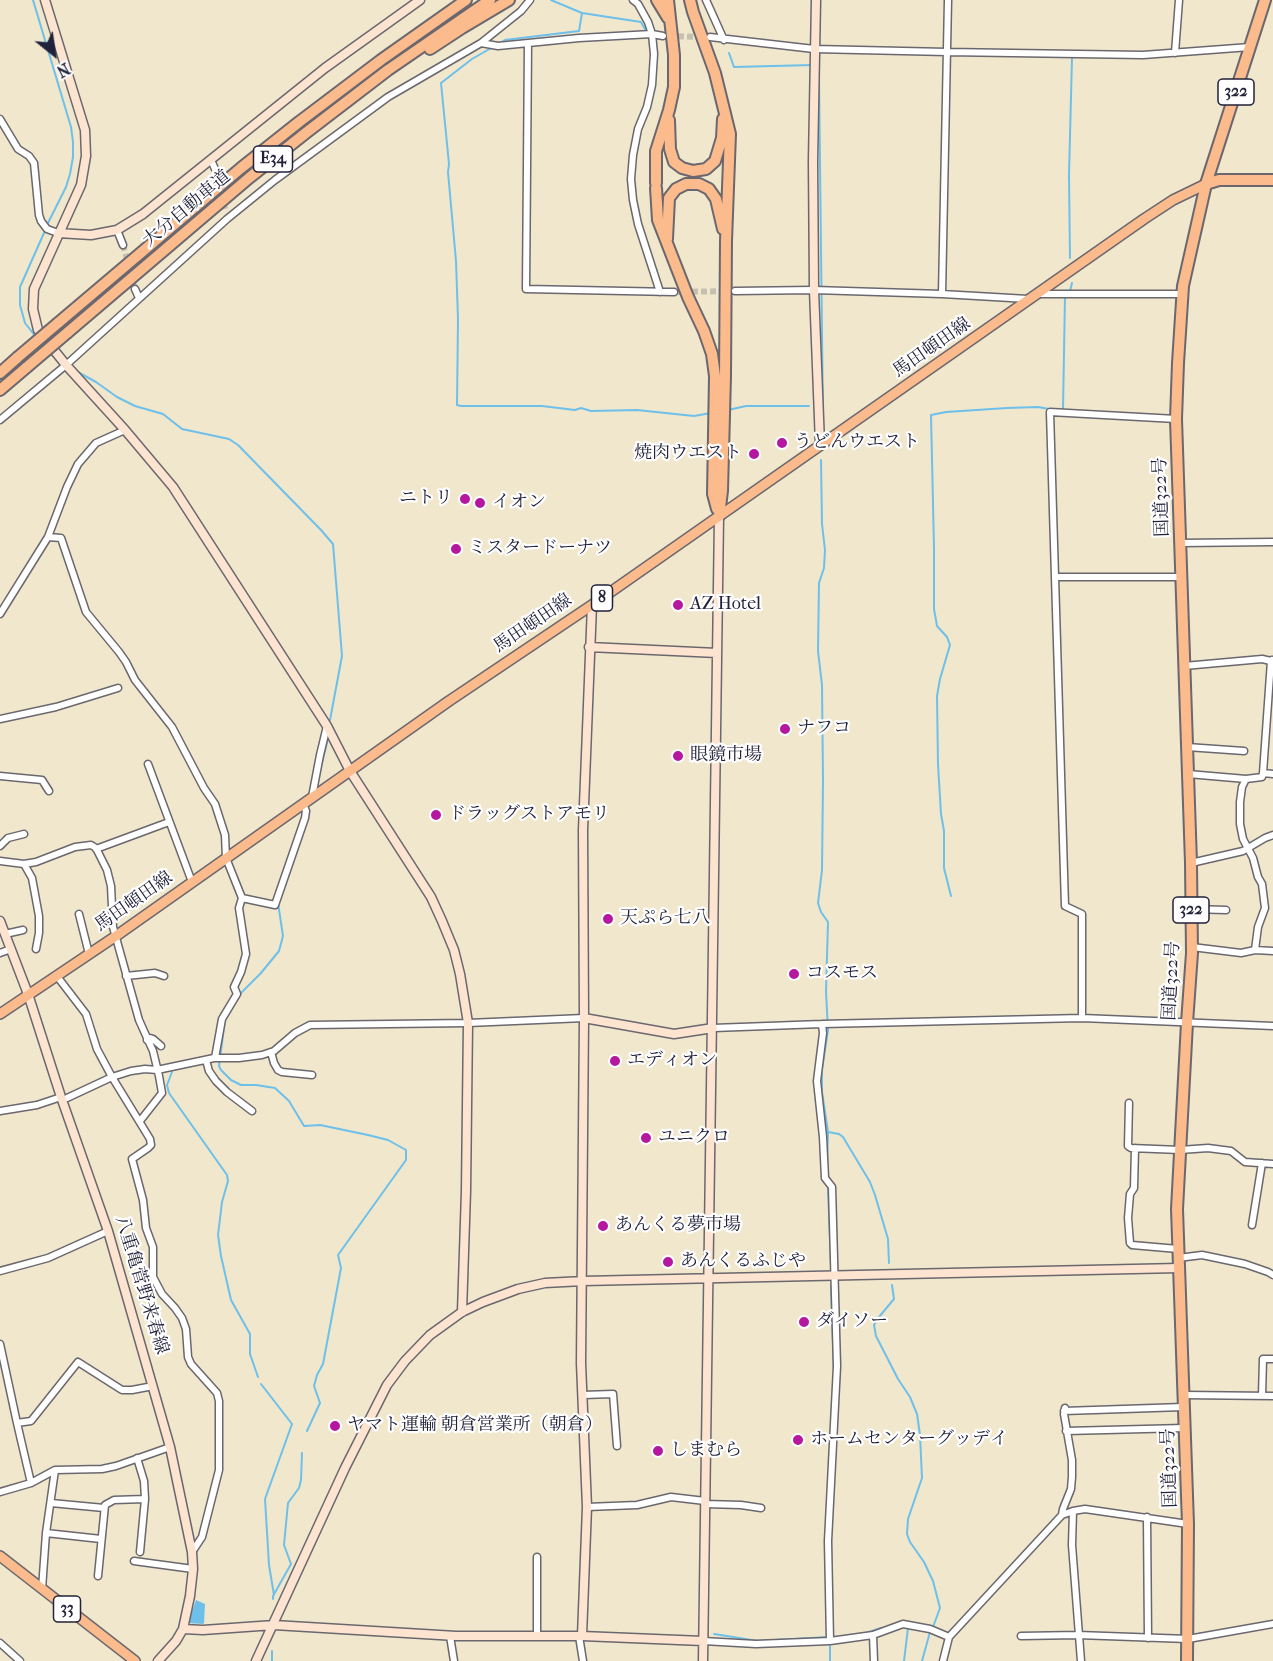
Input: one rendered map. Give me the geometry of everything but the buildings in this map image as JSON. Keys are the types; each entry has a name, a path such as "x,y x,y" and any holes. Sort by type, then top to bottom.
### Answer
{"highway":[{"name":"大分自動車道","path":"0,373 241,168 381,60 466,0"},
{"name":"大分自動車道","path":"0,390 249,178 388,70 490,0"},
{"path":"307,132 462,28 509,0"},
{"path":"657,0 671,24"},
{"path":"668,0 674,56 674,87 656,151 658,220 712,354 715,376 713,494 719,516"},
{"path":"685,0 693,12"},
{"path":"690,0 715,73 730,134 722,491 719,516"},
{"name":"322","path":"1206,184 1265,0"},
{"path":"669,110 670,149 674,162 682,168 693,171 706,169 715,161 722,138 724,110"},
{"path":"1206,184 1219,180 1273,180"},
{"path":"667,246 669,198 676,189 686,184 699,184 709,189 716,199 726,241"},
{"name":"国道322号","path":"1188,1639 1188,1524 1177,1209 1192,947 1176,419 1182,294 1206,184"},
{"name":"322","path":"1187,1661 1188,1639"}],"main road":[{"name":"馬田頓田線","path":"0,1014 116,936 449,701 1173,200 1206,184"},
{"name":"33","path":"0,1556 135,1661"}],"street":[{"path":"45,0 85,130 86,156 81,185 34,289 33,309 38,330 173,488 327,726 350,771 430,897 442,921 454,950 468,1023 462,1312"},
{"path":"0,119 18,149 29,156 34,163 39,215 48,229 58,233 91,235 117,230 143,214 325,68 420,0"},
{"path":"0,420 66,364 227,219 275,180 388,97 481,43 521,11 530,0"},
{"path":"633,0 638,4 648,22 654,54 652,85 647,107 638,129 631,179 638,224 660,292"},
{"path":"706,0 724,40"},
{"path":"816,0 814,290 820,444"},
{"path":"942,294 948,0"},
{"path":"1176,53 1179,0"},
{"path":"481,43 498,46 579,38 652,34 663,36"},
{"path":"710,37 814,49 947,52 1143,55 1251,47"},
{"path":"528,43 526,289 674,292"},
{"path":"211,160 215,169"},
{"path":"225,209 227,219"},
{"path":"117,230 123,245"},
{"path":"135,289 139,298"},
{"path":"735,291 814,290 1035,296 1182,294"},
{"path":"1082,1018 1082,914 1065,906 1050,412 1176,419"},
{"path":"0,614 48,537 78,464 96,443 125,430"},
{"path":"703,1661 719,516"},
{"path":"48,537 61,537 86,612 119,652 135,680 172,727 204,788 215,804 225,836 226,858 242,898 239,908 246,954 234,987 237,994 222,1019 218,1058"},
{"path":"1180,543 1273,542"},
{"path":"1055,577 1181,577"},
{"path":"583,1661 581,1636 587,1507 581,1364 583,830 592,604"},
{"path":"589,646 717,653"},
{"path":"1184,666 1272,660 1263,777 1246,780 1188,774"},
{"path":"0,719 56,707 118,688"},
{"path":"312,798 327,726"},
{"path":"1187,747 1244,751"},
{"path":"148,764 192,882"},
{"path":"1263,773 1273,774"},
{"path":"0,776 42,780 49,791"},
{"path":"1246,780 1242,787 1240,824 1243,839 1262,884 1265,908 1258,927 1255,950"},
{"path":"242,898 275,905 305,818 306,812 303,804"},
{"path":"96,849 169,822"},
{"path":"0,846 8,838 24,834"},
{"path":"1191,862 1243,851 1273,835"},
{"path":"0,861 24,864 36,862 75,847 91,845 96,849 108,870 113,927 139,1020 153,1051 162,1093 140,1121"},
{"path":"24,864 32,878 39,916 36,949"},
{"path":"1191,909 1226,910"},
{"path":"79,914 89,954"},
{"name":"八重亀菅野来春線","path":"0,921 28,994 108,1231 170,1447 192,1552 193,1569 183,1629 176,1641 158,1661"},
{"path":"5,934 23,930"},
{"path":"1192,947 1241,953 1255,950 1273,951"},
{"path":"0,953 11,949"},
{"path":"126,976 155,973 164,976"},
{"path":"57,975 86,1014 97,1049 150,1139 151,1145 132,1160 143,1200 146,1228 153,1247 153,1277 162,1294 182,1318 186,1329 188,1357 191,1364 217,1393 220,1407 219,1470 202,1537 192,1552"},
{"path":"0,1111 64,1098 131,1071 158,1070 218,1058 262,1055 271,1052 295,1033 310,1025 468,1023 584,1018 674,1034 712,1028 826,1023 1082,1018 1273,1026"},
{"path":"826,1023 817,1081 825,1178 832,1187 835,1276 837,1366 828,1540 830,1641"},
{"path":"147,1040 153,1039 161,1046"},
{"path":"271,1052 278,1070 312,1075"},
{"path":"206,1060 208,1071 216,1081 252,1111"},
{"path":"1129,1103 1128,1146 1131,1148 1180,1150 1208,1148 1231,1151 1245,1162 1273,1164"},
{"path":"1135,1148 1134,1188 1130,1194 1128,1218 1130,1244 1178,1258"},
{"path":"1252,1225 1262,1163"},
{"path":"0,1270 48,1258 108,1231"},
{"path":"256,1661 345,1468 387,1385 413,1351 430,1335 462,1312 498,1295 545,1283 835,1276 1202,1255 1245,1264 1273,1275"},
{"path":"0,1344 31,1483"},
{"path":"1262,1396 1263,1359 1273,1359"},
{"path":"17,1423 31,1421 78,1362 122,1390 153,1386"},
{"path":"583,1395 613,1394 617,1446"},
{"path":"1183,1395 1273,1396"},
{"path":"1062,1515 1071,1489 1072,1477 1072,1460 1064,1410 1184,1407"},
{"path":"1066,1431 1184,1428"},
{"path":"0,1491 31,1483 55,1470 102,1469 170,1447"},
{"path":"137,1458 144,1481 145,1499 140,1552"},
{"path":"42,1589 46,1533 55,1470"},
{"path":"587,1507 637,1505 671,1497 705,1503 761,1508"},
{"path":"98,1576 104,1508 107,1503 114,1500 145,1499"},
{"path":"51,1503 104,1508"},
{"path":"943,1661 950,1637 1062,1515 1073,1510 1085,1509 1188,1524"},
{"path":"1073,1510 1072,1545 1081,1661"},
{"path":"1148,1517 1148,1638"},
{"path":"46,1533 101,1539"},
{"path":"537,1557 537,1636"},
{"path":"134,1561 193,1569"},
{"path":"183,1629 203,1630 274,1625 450,1636 581,1636 756,1644 830,1641 873,1635 903,1624 932,1629 950,1637"},
{"path":"1021,1636 1078,1635 1188,1639 1273,1624"},
{"path":"873,1635 874,1661"},
{"path":"450,1636 454,1661"},
{"path":"0,1643 20,1661"}],"water":[{"path":"196,1600 205,1604 203,1624 188,1623"}],"waterway":[{"path":"33,0 71,127 73,142 73,157 66,187 48,223"},
{"path":"551,0 582,13 641,22 647,33"},
{"path":"498,44 505,40 579,31 582,13"},
{"path":"493,47 472,59 441,83 456,261 457,405 542,406 575,410 581,408 591,411 637,410 694,416 711,413"},
{"path":"729,53 734,67 813,65"},
{"path":"1070,258 1069,175 1072,58"},
{"path":"819,79 823,418"},
{"path":"36,337 25,323 20,305 20,287 44,233"},
{"path":"1070,291 1072,283"},
{"path":"1063,410 1065,296"},
{"path":"49,353 58,360"},
{"path":"76,371 135,406 163,414 182,429 229,439 238,445 333,544 342,656 330,720"},
{"path":"728,410 746,406 809,406"},
{"path":"951,896 944,868 937,696 950,645 947,637 937,626 934,609 931,415 1007,408 1038,407 1055,410"},
{"path":"821,460 822,524 825,550 824,568 819,583 818,651 822,685 823,780 822,870 818,903 828,922 826,992 828,1030 822,1070 822,1092 828,1132 843,1137 870,1182 888,1239 889,1263"},
{"path":"318,780 328,738"},
{"path":"239,995 279,951 283,936 278,903"},
{"path":"229,1013 225,1020 219,1066 231,1080 241,1085 275,1088 289,1101 304,1126 320,1125 368,1135 388,1140 406,1150 406,1160 338,1255 341,1268 323,1364 314,1386 320,1403 307,1431"},
{"path":"172,1072 167,1085 169,1093 227,1175 228,1181 222,1202 218,1235 221,1256 231,1300 250,1334 250,1354 258,1377"},
{"path":"827,1165 828,1132"},
{"path":"828,1189 831,1265"},
{"path":"892,1285 894,1299 874,1325 876,1336 917,1414 922,1478 908,1519 907,1534 933,1581 940,1608 933,1627"},
{"path":"831,1286 834,1373"},
{"path":"261,1384 292,1424 265,1499 269,1565 274,1595"},
{"path":"273,1599 291,1564 284,1545 288,1503 299,1488 302,1453"},
{"path":"863,1634 881,1628"},
{"path":"904,1661 908,1628"},
{"path":"922,1661 930,1632"},
{"path":"714,1634 758,1641 829,1637"},
{"path":"830,1646 830,1661"},
{"path":"272,1651 272,1661"}],"tunnel":[{"path":"669,36 704,37"},
{"path":"215,169 225,209"},
{"path":"123,245 135,289"},
{"path":"674,292 735,291"}],"place":[{"name":"うどんウエスト","path":"782,443"},
{"name":"焼肉ウエスト","path":"754,454"},
{"name":"ニトリ","path":"465,499"},
{"name":"イオン","path":"480,503"},
{"name":"ミスタードーナツ","path":"456,549"},
{"name":"AZ Hotel","path":"678,605"},
{"name":"ナフコ","path":"785,729"},
{"name":"眼鏡市場","path":"678,756"},
{"name":"ドラッグストアモリ","path":"436,815"},
{"name":"天ぷら七八","path":"608,919"},
{"name":"コスモス","path":"794,974"},
{"name":"エディオン","path":"615,1061"},
{"name":"ユニクロ","path":"646,1138"},
{"name":"あんくる夢市場","path":"603,1226"},
{"name":"あんくるふじや","path":"668,1262"},
{"name":"ダイソー","path":"804,1322"},
{"name":"ヤマト運輸 朝倉営業所（朝倉）","path":"335,1426"},
{"name":"ホームセンターグッデイ","path":"798,1440"},
{"name":"しまむら","path":"658,1451"}]}
